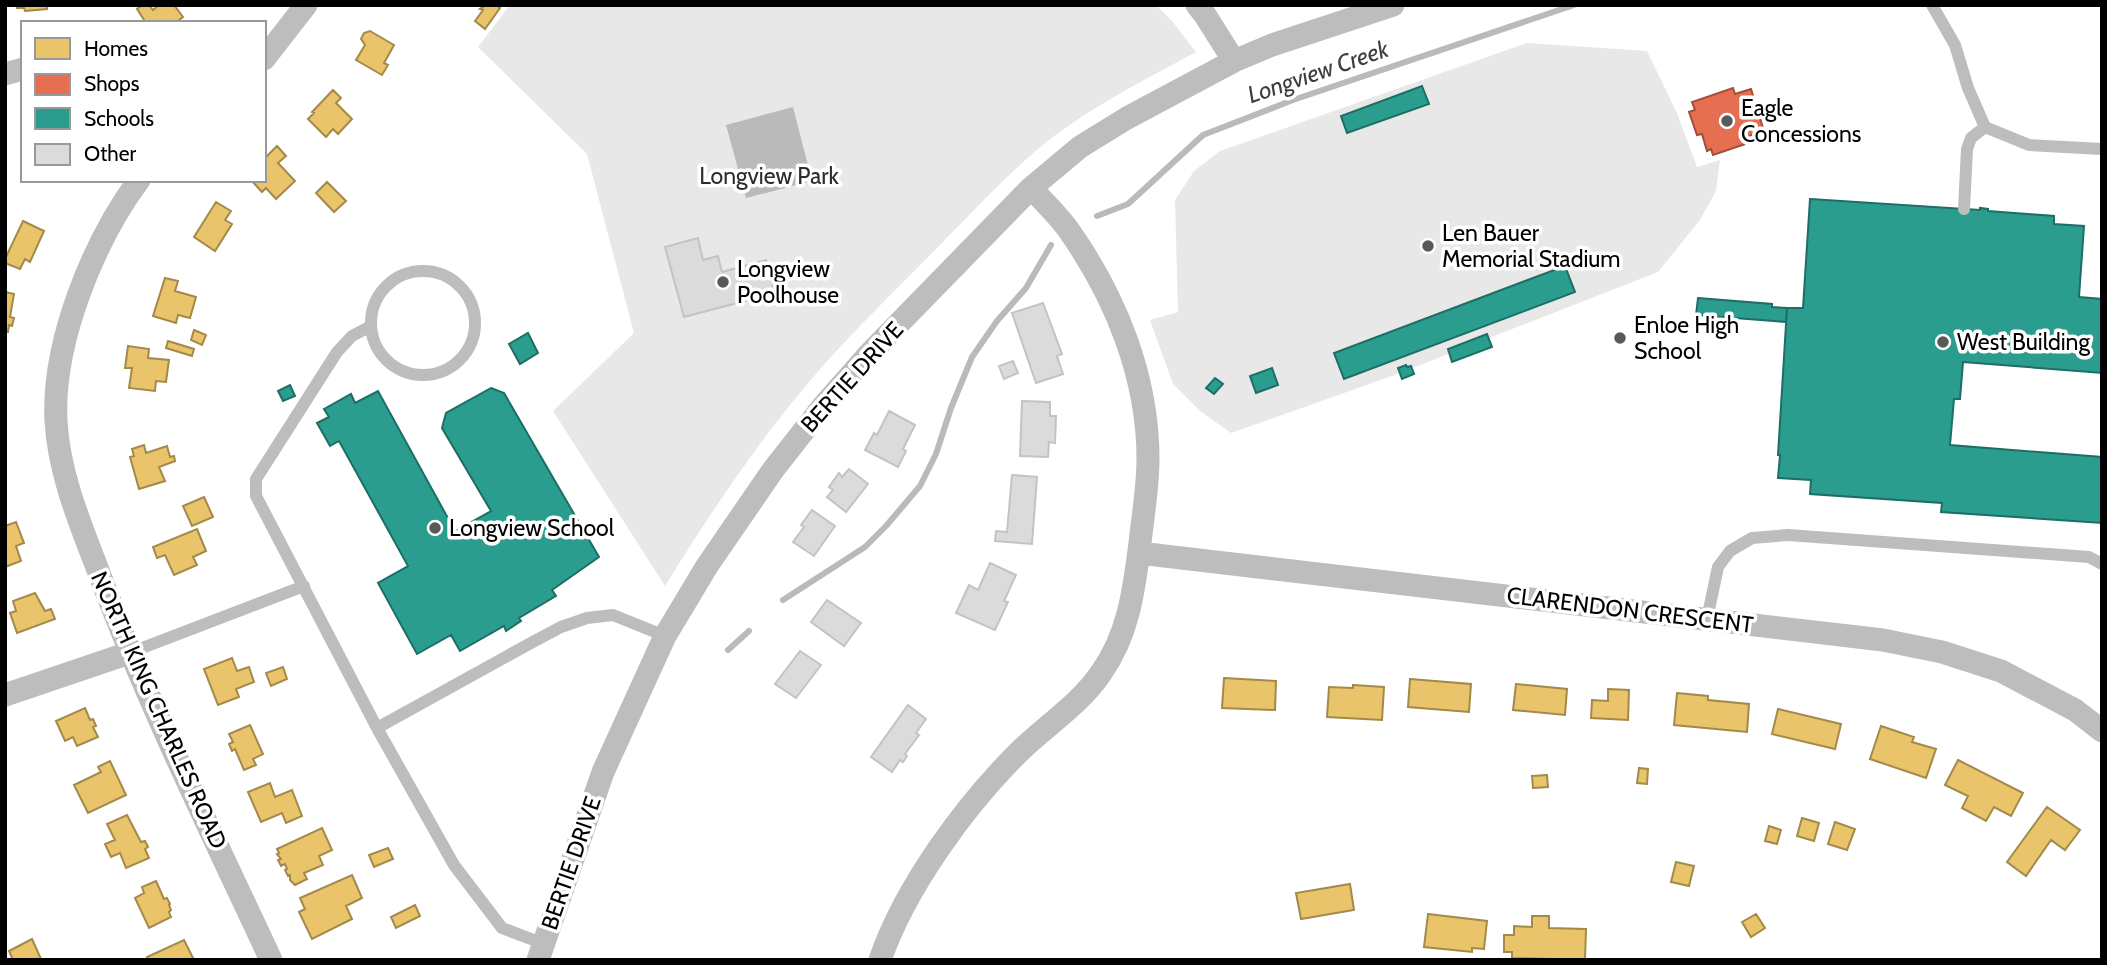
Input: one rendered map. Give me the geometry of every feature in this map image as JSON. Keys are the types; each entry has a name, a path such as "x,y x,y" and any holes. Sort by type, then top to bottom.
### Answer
{"street":[{"path":"266,56 306,5"},
{"path":"1197,5 1234,61"},
{"name":"BERTIE DRIVE","path":"541,952 603,772 665,636 738,519 773,470 824,405 869,354 1031,188 1080,147 1184,86 1234,61 1272,45 1393,5"},
{"name":"NORTH KING CHARLES ROAD","path":"138,182 110,225 92,262 71,319 59,377 56,421 60,453 67,485 129,653 271,960"},
{"path":"880,960 891,930 938,852 997,774 1100,676 1115,652 1131,608 1148,458 1140,384 1106,290 1069,229 1031,188"},
{"name":"CLARENDON CRESCENT","path":"1139,553 1883,640 1942,652 2001,671 2075,710 2102,730"},
{"path":"5,695 129,653"}],"lane":[{"path":"1932,5 1955,45 1968,88 1985,127 2029,145 2102,149"},
{"path":"1964,209 1967,149 1971,138 1985,127"},
{"path":"424,271 441,274 456,282 467,295 474,310 476,328 471,344 461,359 448,370 431,375 414,375 397,369 384,358 375,343 371,326 373,309 380,293 392,281 407,273 424,271"},
{"path":"371,326 352,336 337,352 256,479 256,496 377,728 454,865 502,928 541,952"},
{"path":"1707,619 1718,567 1730,551 1752,538 1788,534 2089,558 2102,564"},
{"path":"129,653 304,586"},
{"path":"377,728 529,643 587,618 613,615 665,636"}],"green space":[{"name":"Longview Park","path":"510,5 1156,5 1196,52 1075,121 1038,149 984,200 843,343 794,400 736,477 665,586 553,411 634,333 587,154 478,47"},
{"name":"Len Bauer Memorial Stadium","path":"1527,43 1647,51 1677,113 1697,167 1720,160 1716,191 1700,220 1658,272 1392,376 1231,433 1200,411 1173,384 1150,320 1178,312 1175,200 1194,171 1220,151"}],"shaded area":[{"path":"793,107 812,181 746,198 726,125"}],"building: Homes":[{"path":"17,5 58,5 25,11 24,8 17,8"},
{"path":"142,5 149,5 153,10 159,5 174,5 183,17 178,21 145,21 137,9"},
{"path":"486,5 500,8 485,29 475,21 483,10 480,9"},
{"path":"370,31 394,45 384,63 388,65 382,75 356,60 365,45 361,39 364,33"},
{"path":"333,90 341,98 336,103 352,119 338,134 333,129 326,137 308,119"},
{"path":"277,146 286,156 278,163 295,181 276,199 266,188 262,192 253,182 266,182 266,157"},
{"path":"327,182 346,201 334,212 316,193"},
{"path":"216,202 231,211 225,220 232,224 215,251 194,237"},
{"path":"23,221 44,231 30,262 25,259 20,269 5,263 5,259"},
{"path":"165,278 178,281 175,291 196,297 190,318 178,315 176,323 153,316"},
{"path":"5,292 14,294 10,317 14,318 8,332 5,332"},
{"path":"194,330 206,335 202,345 191,340"},
{"path":"168,341 194,349 192,356 166,348"},
{"path":"128,346 149,349 148,358 169,360 166,382 156,381 155,391 129,388 132,368 125,368"},
{"path":"144,445 146,453 167,446 170,457 174,456 175,461 159,467 165,481 139,489 130,457 134,456 132,449"},
{"path":"204,497 213,517 192,526 183,506"},
{"path":"16,522 24,543 16,546 21,561 5,567 5,526"},
{"path":"197,529 206,551 193,557 197,565 174,575 165,555 157,558 153,547"},
{"path":"35,593 45,611 51,609 55,619 17,633 10,613 16,611 13,601"},
{"path":"232,658 237,671 249,667 254,682 236,689 239,697 218,705 204,669"},
{"path":"283,667 287,679 271,686 266,673"},
{"path":"1224,678 1276,681 1275,710 1222,708"},
{"path":"1410,679 1471,684 1469,712 1408,707"},
{"path":"1516,684 1567,689 1565,715 1513,710"},
{"path":"1353,685 1384,687 1382,720 1327,717 1329,687 1353,688"},
{"path":"1608,689 1629,690 1628,720 1591,718 1592,700 1608,701"},
{"path":"1677,693 1708,696 1708,700 1749,704 1747,732 1674,725"},
{"path":"85,708 90,720 93,719 96,726 93,727 98,737 77,746 73,737 65,741 56,721"},
{"path":"1778,709 1841,724 1835,749 1772,734"},
{"path":"250,725 263,754 253,759 256,765 244,770 235,749 232,751 229,744 233,742 229,734"},
{"path":"1881,726 1914,737 1912,742 1936,749 1926,778 1870,759"},
{"path":"1958,760 2023,793 2011,816 1994,807 1986,821 1962,808 1968,796 1945,785"},
{"path":"110,761 126,795 88,813 74,785 101,772 98,767"},
{"path":"1639,768 1648,769 1647,784 1637,783"},
{"path":"1547,775 1548,787 1533,788 1532,776"},
{"path":"270,783 275,797 292,790 302,816 286,823 282,813 261,822 248,792"},
{"path":"2047,807 2080,830 2065,850 2051,840 2026,876 2007,862"},
{"path":"127,815 141,842 145,841 149,858 126,868 120,853 111,857 105,844 115,840 107,824"},
{"path":"1802,818 1819,823 1814,841 1797,836"},
{"path":"1835,822 1855,829 1847,850 1828,844"},
{"path":"1769,826 1781,830 1777,844 1765,841"},
{"path":"322,828 332,850 319,856 323,865 304,873 307,879 295,885 285,870 285,864 281,866 278,860 281,859 277,849"},
{"path":"388,848 393,859 374,867 369,855"},
{"path":"1676,862 1694,866 1689,886 1671,882"},
{"path":"352,875 362,898 346,906 352,919 312,939 299,912 305,909 300,898"},
{"path":"156,881 164,899 167,898 170,904 171,917 149,928 135,898 144,893 142,887"},
{"path":"1350,884 1354,910 1301,919 1296,893"},
{"path":"415,905 420,916 396,928 391,917"},
{"path":"1428,914 1487,921 1484,949 1472,948 1472,952 1424,947"},
{"path":"1756,914 1765,928 1751,937 1742,922"},
{"path":"1532,916 1549,916 1549,928 1586,929 1585,960 1512,958 1512,952 1504,952 1504,935 1514,935 1514,926 1532,927"},
{"path":"32,939 41,959 13,960 9,951"},
{"path":"184,940 194,960 148,960 147,957"}],"building: Shops":[{"name":"Eagle Concessions","path":"1733,88 1735,94 1751,89 1764,131 1749,136 1751,142 1713,155 1711,149 1707,151 1702,134 1697,135 1689,112 1695,110 1692,102"}],"building: Schools":[{"path":"1422,86 1429,104 1347,133 1341,116"},
{"name":"West Building","path":"1810,199 1980,208 1988,211 2054,216 2054,224 2084,226 2079,297 2102,299 2102,373 1963,362 1960,399 1954,399 1950,445 2102,457 2102,523 1941,512 1942,503 1810,494 1811,480 1778,478 1787,308 1803,308"},
{"path":"1565,266 1575,292 1344,379 1334,353"},
{"path":"1698,298 1772,304 1772,307 1787,308 1786,322 1696,315"},
{"path":"528,333 538,353 520,364 509,344"},
{"path":"1487,334 1492,347 1452,362 1448,349"},
{"path":"1411,366 1414,374 1402,379 1398,368"},
{"path":"1272,368 1278,385 1256,393 1250,376"},
{"path":"1215,378 1223,384 1214,394 1206,388"},
{"path":"290,385 295,396 283,401 278,391"},
{"path":"491,388 504,393 599,557 552,590 556,596 519,618 521,621 506,631 504,626 460,651 451,635 417,654 378,583 408,566 339,441 330,446 317,423 329,417 324,409 351,394 355,403 378,391 455,531 491,511 442,428 446,413"}],"building: Other":[{"name":"Longview Poolhouse","path":"698,238 703,260 718,256 722,272 766,260 775,293 684,317 665,247"},
{"path":"1043,303 1062,354 1057,356 1063,374 1036,383 1012,313"},
{"path":"1013,361 1018,373 1004,379 999,366"},
{"path":"1022,401 1050,402 1050,416 1056,416 1055,443 1049,442 1048,457 1020,456"},
{"path":"889,411 915,425 903,449 906,451 898,467 865,450 874,433 877,435"},
{"path":"849,469 868,484 846,512 827,497 833,490 829,487 839,473 842,477"},
{"path":"1012,475 1037,477 1032,544 995,541 996,531 1007,532"},
{"path":"812,510 835,526 814,556 793,542"},
{"path":"990,563 1016,575 1004,601 1008,602 995,630 956,613 969,585 978,590"},
{"path":"827,600 861,623 844,646 811,622"},
{"path":"800,651 821,665 796,698 775,684"},
{"path":"908,705 926,719 916,733 919,735 905,754 907,756 903,762 900,760 892,772 871,757"}],"waterway":[{"name":"Longview Creek","path":"1097,216 1128,204 1203,135 1293,100 1574,5"},
{"path":"783,600 865,547 920,486 936,454 972,357 997,321 1026,288 1051,245"},
{"path":"728,650 749,631"}],"place":[{"name":"Eagle Concessions","path":"1727,121"},
{"name":"Len Bauer Memorial Stadium","path":"1428,246"},
{"name":"Longview Poolhouse","path":"723,282"},
{"name":"Enloe High School","path":"1620,338"},
{"name":"West Building","path":"1943,342"},
{"name":"Longview School","path":"435,528"}]}
